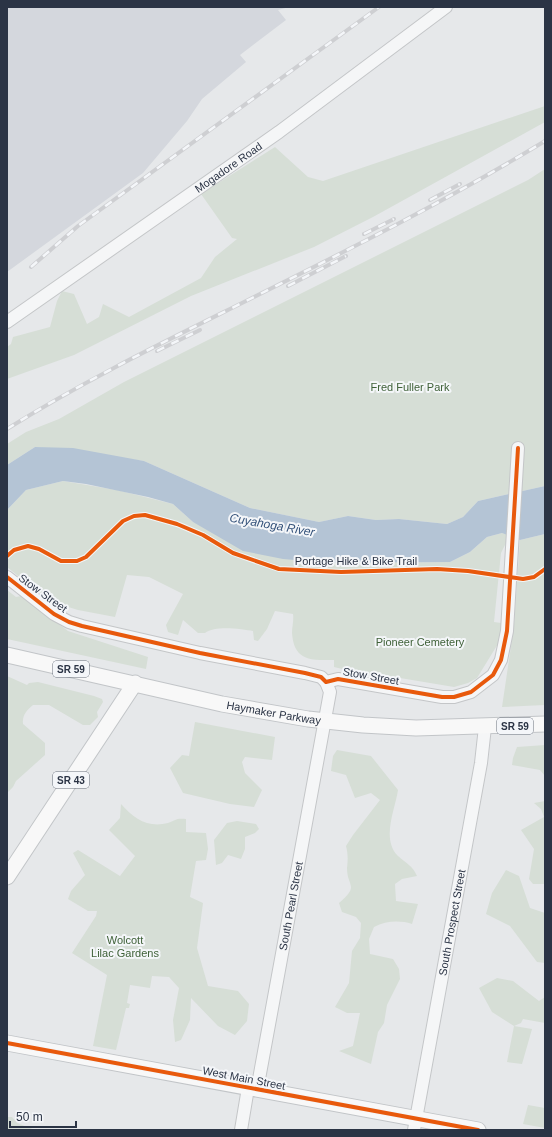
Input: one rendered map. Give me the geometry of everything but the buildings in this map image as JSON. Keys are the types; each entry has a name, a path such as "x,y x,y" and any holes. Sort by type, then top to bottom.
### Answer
{"main road":[{"name":"Haymaker Parkway","path":"7,655 222,704 324,722 410,728 485,727 545,724"},
{"name":"SR 43","path":"7,877 135,683"},
{"name":"West Main Street","path":"7,1043 252,1089 415,1124 478,1130"}],"street":[{"name":"Mogadore Road","path":"7,322 279,132 446,7"},
{"name":"Stow Street","path":"7,578 54,614 69,622 102,632 305,673 321,678 326,682 338,678 442,697 464,695 478,689 493,675 501,660 504,649 512,558 518,448"},
{"name":"South Pearl Street","path":"241,1130 252,1089 330,692 326,682"},
{"name":"South Prospect Street","path":"415,1124 481,763 485,727"}],"shaded area":[{"path":"7,7 289,7 278,10 286,20 240,55 246,62 202,99 187,121 143,173 7,272"}],"green space":[{"path":"545,106 545,122 373,217 314,247 191,296 74,355 7,379 7,347 11,344 13,337 50,327 57,301 62,291 74,294 87,324 99,317 103,304 129,317 201,278 215,257 237,239 232,238 201,194 275,147 308,177 323,181"},
{"name":"Fred Fuller Park","path":"545,169 545,486 478,501 463,517 447,524 399,519 376,520 348,516 319,522 250,508 144,461 35,447 7,465 7,444 26,432 59,419 124,382 528,180"},
{"name":"Pioneer Cemetery","path":"63,481 117,490 173,504 193,522 330,563 450,562 470,552 487,537 502,533 510,535 501,553 494,622 501,623 501,639 477,678 468,683 454,687 376,674 376,677 334,667 334,660 318,660 306,657 300,654 293,642 293,614 275,611 267,629 258,641 254,640 253,631 242,629 222,628 205,633 198,633 183,620 178,635 168,632 166,625 183,594 149,577 127,575 115,617 78,610 49,601 7,567 7,510 26,490"},
{"path":"545,534 545,705 502,707 514,626 520,540"},
{"path":"7,590 16,597 21,596 68,631 148,657 146,669 7,639"},
{"path":"7,676 27,685 29,683 38,682 94,696 102,699 103,702 97,712 98,717 90,725 83,725 49,705 33,705 25,713 23,724 45,743 45,755 16,781 8,792"},
{"path":"195,722 275,737 272,760 245,757 242,762 245,773 262,790 254,807 230,804 183,793 170,768 182,755 189,756"},
{"path":"545,745 545,776 540,770 512,765 517,747"},
{"path":"337,750 371,756 398,790 390,824 390,841 398,856 411,867 417,876 402,879 395,884 396,901 418,904 412,924 402,922 383,923 374,927 369,939 370,954 393,959 399,969 400,979 387,1005 384,1023 378,1032 371,1064 339,1051 353,1046 360,1013 347,1013 335,1007 349,983 352,951 360,938 361,923 356,917 342,912 339,903 351,889 347,868 348,857 346,846 380,800 371,793 355,798 346,775 331,771 333,756"},
{"path":"545,801 545,884 533,884 529,879 534,849 521,830 544,817 541,809 534,803"},
{"name":"Wolcott Lilac Gardens","path":"121,804 131,814 142,821 161,824 178,819 186,819 186,832 206,833 208,849 206,860 196,861 190,897 203,903 197,948 208,986 238,991 249,1004 247,1021 235,1035 218,1026 191,998 190,1020 181,1040 175,1042 173,1020 179,988 169,977 152,976 150,988 130,985 127,1003 130,1004 129,1008 126,1008 116,1050 93,1046 107,975 72,953 96,916 97,911 88,911 68,899 71,891 85,875 73,853 78,850 120,876 135,856 109,830 120,818"},
{"path":"237,821 256,824 259,829 255,833 245,837 245,849 241,859 228,855 222,863 216,865 214,840 227,823"},
{"path":"506,870 519,876 530,908 545,913 545,963 537,962 510,926 486,914 492,893"},
{"path":"497,978 513,981 539,1001 545,997 545,1023 523,1019 521,1023 514,1026 492,1012 479,988"},
{"path":"514,1026 532,1029 522,1064 507,1062"},
{"path":"528,1105 545,1108 545,1128 523,1124"},
{"path":"7,1117 12,1117 17,1123 35,1130 7,1130"}],"water":[{"name":"Cuyahoga River","path":"35,447 73,448 144,461 250,508 319,522 348,516 376,520 399,519 447,524 463,517 478,501 545,486 545,534 520,540 502,533 487,537 470,552 450,562 330,563 283,559 243,551 193,522 173,504 148,497 86,484 63,481 26,490 7,510 7,465"}],"railway":[{"path":"31,267 78,226 379,7"},
{"path":"7,429 36,411 127,361 399,223 473,183 545,141"},
{"path":"430,200 460,184"},
{"path":"364,234 394,219"},
{"path":"288,286 346,256"},
{"path":"157,351 200,330"}],"cycle path":[{"path":"7,577 54,614 69,622 82,626 200,653 305,673 321,677 326,682 338,679 442,697 454,697 471,692 493,675 501,660 507,631 518,448"},
{"name":"Portage Hike & Bike Trail","path":"7,556 14,550 28,546 39,549 61,561 77,561 86,557 123,521 134,516 145,515 177,524 203,535 233,553 279,569 341,572 437,569 468,571 523,579 534,577 545,569"},
{"path":"7,1043 478,1130"}]}
